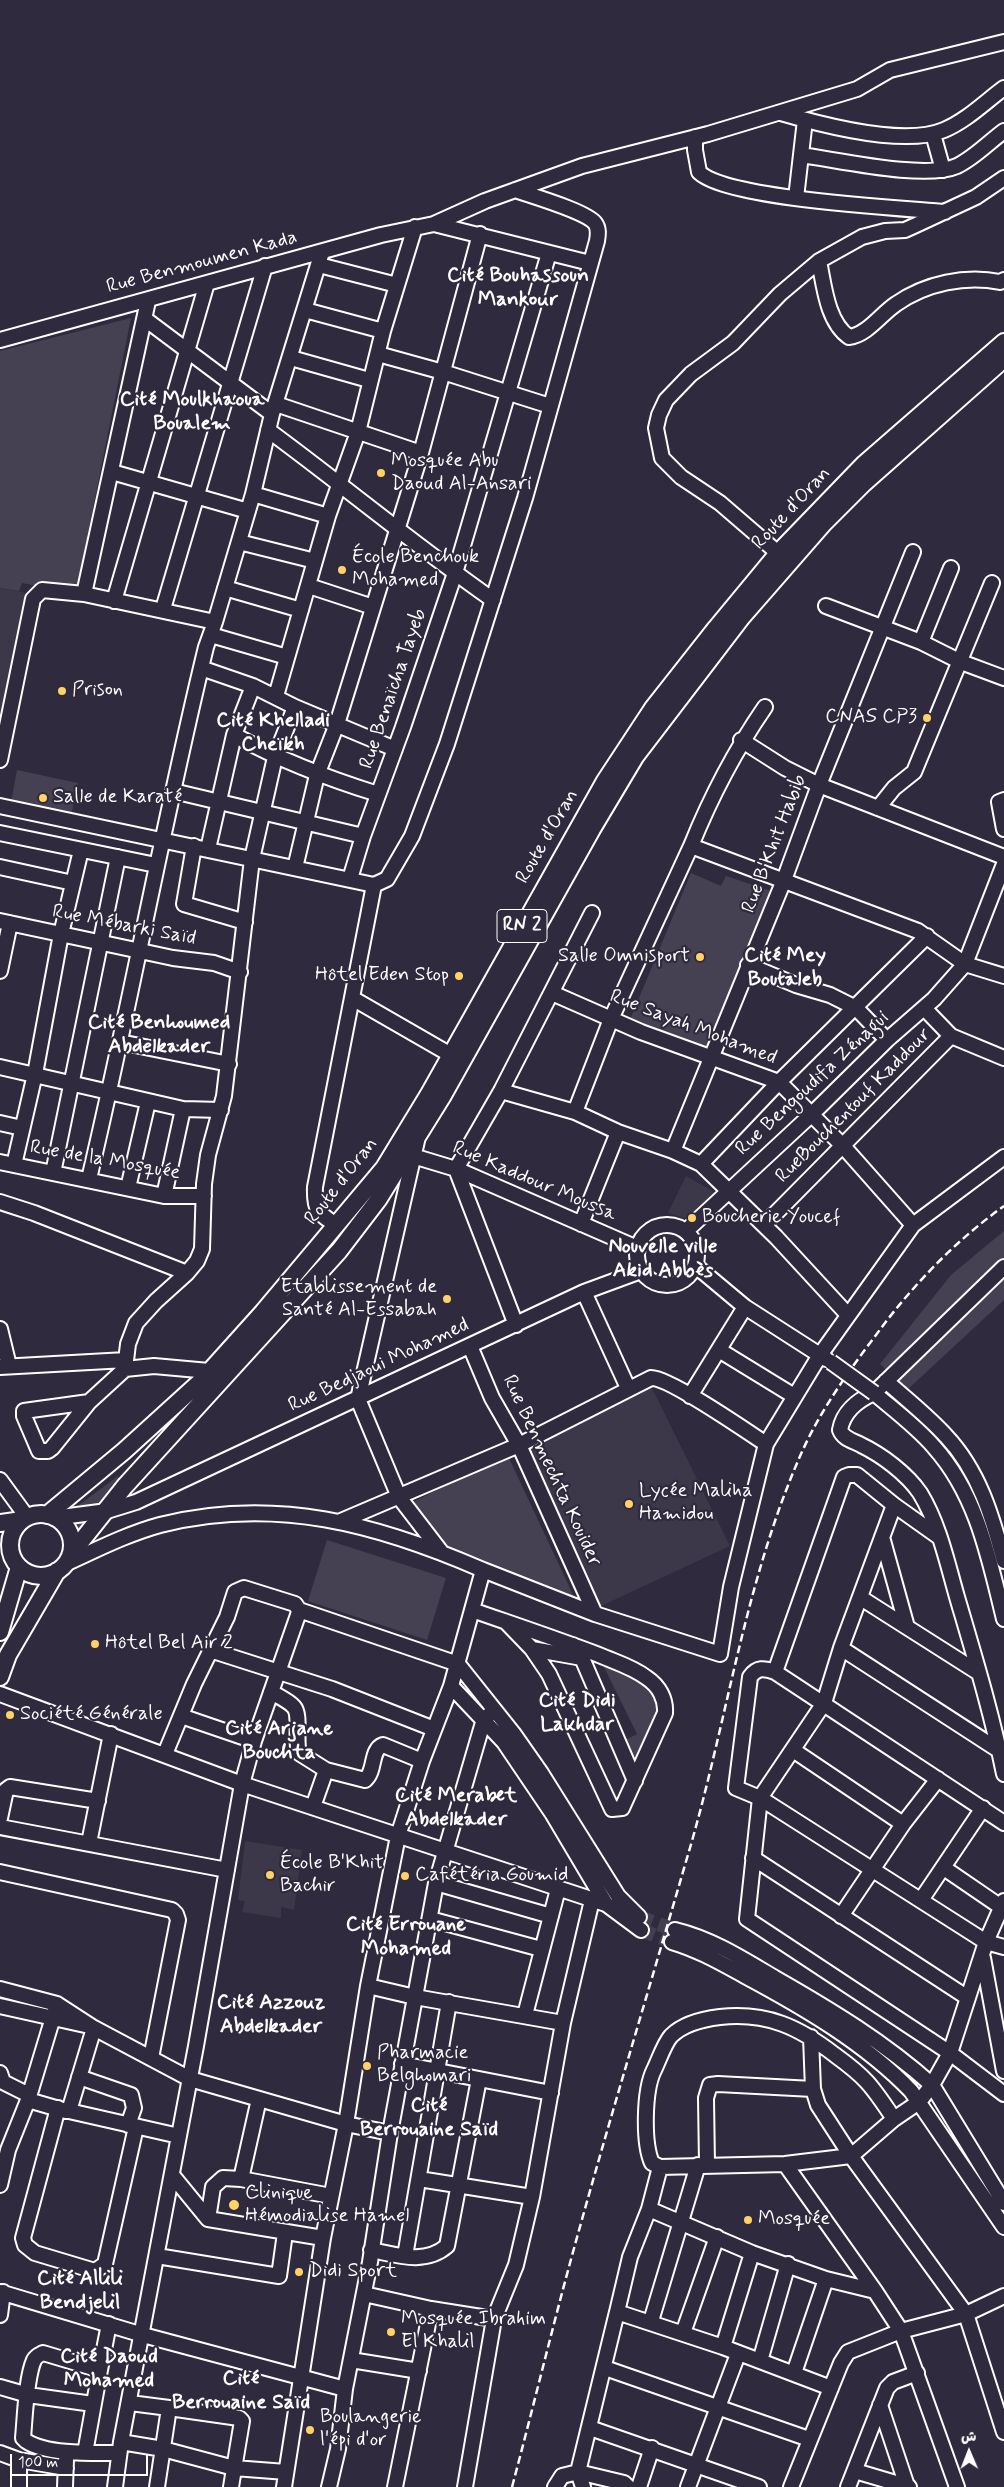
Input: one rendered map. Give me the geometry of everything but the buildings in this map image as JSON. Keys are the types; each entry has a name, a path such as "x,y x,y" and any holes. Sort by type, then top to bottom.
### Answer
{"main road":[{"name":"Route d'Oran","path":"51,1516 209,1371 263,1312 384,1168 451,1055 529,913 611,773 653,708 716,628 778,553 864,464 1004,342"},
{"name":"Route d'Oran","path":"107,1511 125,1486 169,1436 338,1251 378,1200 442,1097 592,829 635,758 659,723 742,617 824,523 889,460 1004,359"},
{"name":"RN 2","path":"64,1563 107,1511"},
{"path":"0,1523 51,1516 66,1527 70,1535 64,1563 8,1654 0,1677"},
{"path":"0,1632 5,1611 11,1564 10,1540 12,1533 24,1519"},
{"path":"11,1564 25,1572 41,1576 64,1563"},
{"path":"0,1578 3,1587 5,1611"}],"street":[{"path":"434,224 515,190 582,166 781,113 857,89 896,68 1004,42"},
{"path":"781,113 805,120 903,137 934,134 957,123 1004,88"},
{"path":"796,198 805,120"},
{"path":"801,155 922,171 943,170 958,166 1004,131"},
{"path":"934,134 943,170"},
{"path":"695,137 697,167 704,178 727,186 796,198 945,212"},
{"path":"778,553 720,503 671,468 662,458 656,428 659,414 666,400 677,387 733,343 780,294 819,260 862,237 885,231 905,230 976,197 1004,178"},
{"path":"0,806 374,885 387,879 412,836 447,744 493,600 598,234 594,221 566,208 515,190"},
{"path":"434,224 590,263"},
{"name":"Rue Benmoumen Kada","path":"0,340 148,301 265,266 320,258 415,227 434,224"},
{"path":"276,696 328,516 358,432 369,380 415,227"},
{"path":"295,868 317,775 337,724 421,453 480,234"},
{"name":"Rue Benaïcha Tayeb","path":"350,879 363,836 455,573 549,253"},
{"path":"89,1179 141,951 161,841 201,668 253,494 274,409 320,258 398,285"},
{"path":"819,260 827,299 839,326 849,337 863,332 896,303 928,289 959,279 1000,282 1004,280"},
{"path":"163,609 265,266"},
{"path":"114,600 207,283"},
{"path":"84,594 148,301"},
{"path":"305,310 383,331"},
{"path":"145,319 229,383 274,409 358,432 421,453"},
{"path":"378,354 443,372 550,406"},
{"path":"291,358 369,380"},
{"path":"268,430 339,482 396,530 493,600"},
{"path":"112,472 248,511"},
{"path":"253,494 328,516"},
{"path":"239,542 315,562"},
{"name":"Rue B'Khit Habib","path":"673,1151 784,880 819,784 913,552"},
{"path":"921,642 951,568"},
{"path":"878,808 894,788 914,772 992,583"},
{"path":"308,586 373,607"},
{"path":"225,588 301,610"},
{"path":"0,760 33,599 42,590 84,594 163,609 286,658"},
{"path":"826,606 921,642 961,662 1004,678"},
{"path":"201,668 253,686 295,707 394,749"},
{"path":"208,849 234,735 253,686"},
{"path":"89,1402 24,1411 27,1424 39,1451 48,1451 52,1448 89,1402 126,1364 128,1344 136,1323 156,1301 187,1273 197,1261 202,1249 208,1154 221,1110 229,1064 252,860 275,757 295,707"},
{"path":"575,1112 611,1019 691,846 717,783 742,740 766,707"},
{"path":"234,735 275,757 317,775 378,794"},
{"path":"742,740 785,768 819,784 1004,857"},
{"path":"173,791 363,836"},
{"path":"1002,801 1004,829"},
{"path":"0,833 156,866"},
{"path":"194,846 184,904 245,922"},
{"path":"691,846 784,880 926,936 965,964 1004,976"},
{"path":"14,1165 35,1074 61,934 80,850"},
{"path":"53,1173 118,857"},
{"path":"965,964 1004,864"},
{"path":"0,868 73,883"},
{"path":"336,1225 319,1213 314,1202 315,1188 374,885"},
{"path":"516,1325 456,1169 501,1090 592,913"},
{"path":"0,971 5,922"},
{"name":"Rue Mébarki Saïd","path":"5,922 141,951 214,963 240,972"},
{"path":"701,1164 779,1082 856,1008 926,936"},
{"name":"Rue Bengoudifa Zénagui","path":"686,1231 924,1008 965,964"},
{"path":"748,965 796,985 830,995 856,1008 888,1040"},
{"name":"Rue Sayah Mohamed","path":"552,993 710,1059 779,1082 843,1146 913,1225"},
{"path":"352,998 451,1055"},
{"path":"924,1008 952,1036 1004,1058"},
{"name":"RueBouchentouf Kaddour","path":"764,1225 952,1036"},
{"path":"120,1042 229,1064"},
{"path":"0,1067 183,1109 221,1110"},
{"path":"501,1090 575,1112 618,1132 673,1151 701,1164 764,1225 848,1315"},
{"path":"128,1188 148,1102"},
{"path":"164,1196 183,1109"},
{"path":"0,1123 22,1128"},
{"path":"581,1224 618,1132"},
{"path":"419,1133 358,1399 399,1497 444,1554"},
{"name":"Rue Kaddour Moussa","path":"413,1156 456,1169 637,1248"},
{"path":"64,1563 159,1526 210,1515 269,1514 310,1516 341,1521 411,1541 595,1614 720,1654 725,1633 731,1586 766,1444 794,1396 826,1358 848,1315 913,1225 1004,1157"},
{"name":"Rue de la Mosquée","path":"0,1162 164,1196 204,1196"},
{"path":"0,1202 34,1213 187,1273"},
{"path":"669,1225 686,1231 697,1248 696,1266 685,1280 676,1284 664,1285 654,1282 641,1270 637,1260 637,1248 646,1233 655,1227 669,1225"},
{"path":"696,1266 745,1307 826,1358 874,1393 933,1445 951,1469 970,1502 983,1536 1004,1619"},
{"path":"1004,1267 886,1382 874,1393 856,1403 844,1418 841,1434 869,1448 909,1481 926,1505 939,1537 979,1673 1000,1751 1004,1774"},
{"name":"Rue Bedjaoui Mohamed","path":"51,1516 107,1511 136,1502 275,1435 358,1399 584,1292 641,1270"},
{"path":"584,1292 628,1388"},
{"path":"690,1396 745,1307"},
{"path":"0,1329 4,1367 126,1364 209,1371"},
{"name":"Rue Benmechta Kouider","path":"470,1346 492,1398 519,1445 595,1614"},
{"path":"719,1350 794,1396"},
{"path":"341,1521 519,1445 628,1388 656,1378 690,1396 766,1444"},
{"path":"886,1382 946,1436 964,1460 984,1496 1004,1561"},
{"path":"775,1672 844,1477 856,1475 939,1537"},
{"path":"0,1480 24,1519"},
{"path":"970,1502 984,1496"},
{"path":"894,1505 841,1648 824,1703 760,1798 746,1914 748,1923 950,2053 1004,2094"},
{"path":"882,1537 908,1627"},
{"path":"284,2487 322,2238 346,2124 368,1986 398,1836 422,1762 451,1686 483,1570"},
{"path":"165,1754 226,1617 235,1592 244,1588 295,1604 299,1610 458,1664 504,1742 552,1813 606,1904"},
{"path":"861,1598 979,1673"},
{"path":"115,2487 120,2448 143,2335 242,1784 277,1670 299,1610"},
{"path":"472,1610 572,1645 626,1666 649,1678 661,1692 666,1703 665,1713 622,1808 612,1809 549,1674 532,1649 506,1622"},
{"path":"572,1645 582,1658 635,1782"},
{"path":"841,1648 1000,1751"},
{"path":"532,1649 582,1658"},
{"path":"210,1650 277,1670 434,1729"},
{"path":"1004,1823 775,1672 763,1668 754,1671 750,1677 735,1785 738,1789 760,1798 986,1942 1004,1947"},
{"path":"0,1694 242,1784 606,1904 640,1923 604,1877 541,1773 489,1715 451,1686"},
{"path":"271,1692 294,1706 298,1713 296,1732 299,1753 326,1770 365,1780 370,1773 376,1750 383,1745 422,1762"},
{"path":"329,2487 338,2450 345,2389 364,2294 402,2064 436,1883 489,1715"},
{"path":"181,1716 254,1741"},
{"path":"89,1843 111,1734"},
{"path":"793,1750 903,1824"},
{"path":"313,1806 326,1770"},
{"path":"841,1916 903,1824 938,1779"},
{"path":"0,1818 6,1790 10,1787 98,1801"},
{"path":"921,1900 983,1808"},
{"path":"0,1828 89,1843 226,1870"},
{"path":"753,1858 968,1998"},
{"path":"894,2119 867,2082 811,2037 790,2025 761,2018 729,2016 703,2019 685,2026 671,2037 652,2074 646,2091 649,2156 652,2163 660,2166 785,2164 851,2156 894,2119 919,2102 932,2085 950,2053 983,1957 986,1942 1002,1904 944,1868"},
{"path":"0,1872 172,1910 176,1914 178,1920 151,2058"},
{"path":"436,1883 551,1916"},
{"path":"525,2015 558,1889"},
{"path":"465,2487 494,2319 516,2265 532,2197 563,2023 592,1900"},
{"path":"430,1919 541,1949"},
{"path":"1004,2202 985,2186 919,2102 892,2071 831,2027 748,1977 674,1936 698,1936 722,1947 875,2038 932,2085 985,2186 1004,2227"},
{"path":"983,1957 1004,2071"},
{"path":"368,1986 563,2023"},
{"path":"0,1989 57,2004 92,2027 190,2079 346,2124 390,2133"},
{"path":"405,2256 449,2002"},
{"path":"0,2185 4,2149 28,2098 57,2004"},
{"path":"1,2008 92,2027"},
{"path":"79,2077 131,2095 134,2108 105,2264 95,2272 35,2253 25,2244 24,2238 64,2110 79,2077 92,2027"},
{"path":"811,2037 813,2089 818,2106 851,2156 966,2314 1004,2432"},
{"path":"402,2064 551,2093"},
{"path":"0,2074 3,2082 28,2098 64,2110 179,2136"},
{"path":"371,2250 405,2256 428,2257 438,2254 447,2246 479,2079"},
{"path":"651,2321 682,2222 703,2165 706,2098 710,2085 730,2083 813,2089"},
{"path":"241,2179 258,2099"},
{"path":"785,2164 901,2331 957,2487"},
{"path":"583,2487 578,2472 630,2257 649,2209 660,2166"},
{"path":"172,2175 208,2218 322,2238"},
{"path":"208,2218 213,2187 223,2178 241,2179 331,2196"},
{"path":"419,2180 532,2197"},
{"path":"649,2209 752,2253 788,2264 826,2279 875,2291"},
{"path":"157,2256 279,2276 286,2233"},
{"path":"683,2333 717,2237"},
{"path":"723,2346 752,2253"},
{"path":"760,2361 788,2264"},
{"path":"794,2373 826,2279"},
{"path":"0,2315 1,2292 143,2335 345,2389"},
{"path":"364,2294 431,2309 494,2319"},
{"path":"791,2487 841,2363 848,2352 901,2331 966,2314 1004,2296"},
{"path":"395,2487 431,2309"},
{"path":"617,2312 651,2321 723,2346 738,2354 831,2388"},
{"path":"84,2453 109,2324"},
{"path":"100,2370 43,2354 37,2356 34,2361 28,2395 23,2438 26,2441 66,2452 84,2453 120,2448 163,2449 234,2468 286,2472"},
{"path":"688,2487 738,2354"},
{"path":"351,2360 419,2371"},
{"path":"604,2368 809,2439"},
{"path":"848,2487 887,2388 894,2382 917,2373"},
{"path":"0,2387 28,2395 93,2404"},
{"path":"130,2403 239,2418 242,2421 231,2487"},
{"path":"880,2404 908,2487"},
{"path":"156,2487 169,2408"},
{"path":"590,2428 652,2448 759,2487"},
{"path":"639,2487 652,2448"},
{"path":"65,2487 66,2452"},
{"path":"0,2454 19,2460 66,2468"},
{"path":"19,2460 19,2487"},
{"path":"855,2471 908,2487"},
{"path":"555,2487 562,2476 578,2472 624,2483 628,2487"}],"shaded area":[{"path":"131,318 76,593 22,583 19,591 0,588 0,351"},
{"path":"0,588 27,593 0,730"},
{"name":"Salle de Karaté","path":"17,770 78,783 69,825 9,813"},
{"name":"Salle Omnisport","path":"691,873 721,886 726,876 771,891 706,1053 629,1022"},
{"path":"686,1176 716,1193 694,1221 668,1213"},
{"path":"1004,1231 1004,1300 907,1390 880,1364 951,1275"},
{"name":"Lycée Maliha Hamidou","path":"651,1386 730,1546 601,1606 528,1461 528,1450 532,1442"},
{"path":"508,1456 575,1599 444,1549 413,1502"},
{"path":"118,1476 123,1484 102,1507 75,1508"},
{"path":"93,1518 73,1540 66,1526 59,1520"},
{"path":"327,1540 446,1578 427,1640 308,1601"},
{"path":"603,1665 620,1671 636,1680 649,1692 660,1708 637,1777 622,1742 637,1734"},
{"name":"École B'Khit Bachir","path":"245,1841 302,1850 294,1910 281,1907 281,1918 242,1912 245,1901 238,1900"}],"tunnel":[{"path":"639,1917 675,1930"},
{"path":"641,1930 672,1942"}],"railway":[{"path":"512,2487 584,2212 701,1807 750,1603 781,1503 801,1454 817,1422 835,1392 890,1317 919,1282 951,1250 1004,1206"}],"place":[{"name":"Mosquée Abu Daoud Al-Ansari","path":"381,473"},
{"name":"École Benchouk Mohamed","path":"342,570"},
{"name":"Prison","path":"62,691"},
{"name":"CNAS CP3","path":"927,718"},
{"name":"Salle de Karaté","path":"43,798"},
{"name":"Salle Omnisport","path":"700,957"},
{"name":"Hôtel Eden Stop","path":"459,976"},
{"name":"Boucherie Youcef","path":"692,1218"},
{"name":"Etablissement de Santé Al-Essabah","path":"447,1299"},
{"name":"Lycée Maliha Hamidou","path":"629,1504"},
{"name":"Hôtel Bel Air 2","path":"95,1644"},
{"name":"Société Générale","path":"10,1715"},
{"name":"École B'Khit Bachir","path":"270,1875"},
{"name":"Cafétéria Goumid","path":"405,1876"},
{"name":"Pharmacie Belghomari","path":"367,2066"},
{"name":"Clinique Hémodialise Hamel","path":"234,2205"},
{"name":"Mosquée","path":"748,2220"},
{"name":"Didi Sport","path":"299,2272"},
{"name":"Mosquée Ibrahim El Khalil","path":"391,2332"},
{"name":"Boulangerie l'épi d'or","path":"310,2430"}],"district":[{"name":"Cité Bouhassoun Mankour","path":"518,289"},
{"name":"Cité Moulkhaoua Boualem","path":"192,413"},
{"name":"Cité Khelladi Cheïkh","path":"273,734"},
{"name":"Cité Mey Boutaleb","path":"785,969"},
{"name":"Cité Benhoumed Abdelkader","path":"159,1036"},
{"name":"Nouvelle ville Akid Abbès","path":"663,1260"},
{"name":"Cité Didi Lakhdar","path":"577,1714"},
{"name":"Cité Arjane Bouchta","path":"279,1742"},
{"name":"Cité Merabet Abdelkader","path":"456,1809"},
{"name":"Cité Errouane Mohamed","path":"406,1938"},
{"name":"Cité Azzouz Abdelkader","path":"271,2016"},
{"name":"Cité Berrouaine Saïd","path":"429,2119"},
{"name":"Cité Allili Bendjelil","path":"80,2292"},
{"name":"Cité Daoud Mohamed","path":"109,2370"},
{"name":"Cité Berrouaine Saïd","path":"241,2392"}]}
